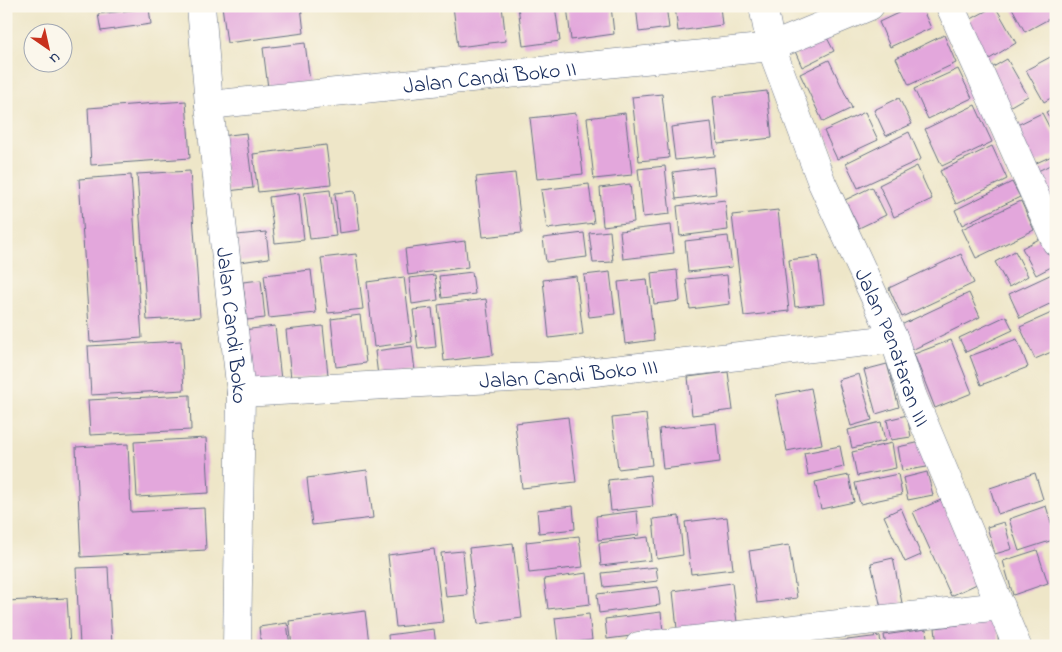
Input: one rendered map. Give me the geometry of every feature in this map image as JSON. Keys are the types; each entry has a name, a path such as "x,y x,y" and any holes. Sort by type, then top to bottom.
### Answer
{"street":[{"name":"Jalan Candi Boko","path":"201,6 209,105 241,393 237,646"},
{"name":"Jalan Penataran III","path":"763,6 771,47 822,183 894,339 913,397 1017,646"},
{"name":"Jalan Candi Boko II","path":"209,105 771,47 870,6"},
{"path":"950,6 1056,242"},
{"name":"Jalan Candi Boko III","path":"241,393 567,375 894,339"},
{"path":"639,646 1001,606"}],"building":[{"path":"222,6 301,6 304,33 227,43"},
{"path":"453,6 502,6 506,41 458,47"},
{"path":"518,6 555,6 560,41 523,46"},
{"path":"567,6 611,6 614,34 571,40"},
{"path":"636,6 666,6 669,28 639,32"},
{"path":"675,6 720,6 722,25 678,31"},
{"path":"913,6 921,6 931,28 890,47 879,22"},
{"path":"995,6 1016,43 986,61 964,23"},
{"path":"1011,6 1056,6 1056,15 1025,32"},
{"path":"149,8 151,24 101,31 98,14"},
{"path":"825,34 834,51 802,67 794,49"},
{"path":"944,35 956,63 909,85 896,58"},
{"path":"305,43 310,82 268,88 263,48"},
{"path":"1056,54 1056,95 1044,102 1026,70"},
{"path":"1007,59 1028,96 1009,107 988,70"},
{"path":"829,60 852,108 823,122 800,74"},
{"path":"958,69 972,98 928,119 914,89"},
{"path":"767,91 772,138 718,144 713,97"},
{"path":"662,94 669,158 639,161 632,97"},
{"path":"899,98 912,124 886,136 874,110"},
{"path":"186,101 190,158 91,165 88,108"},
{"path":"975,105 992,142 942,166 925,129"},
{"path":"1056,107 1056,128 1046,112"},
{"path":"865,112 878,140 837,159 824,131"},
{"path":"576,113 583,174 537,179 530,118"},
{"path":"625,113 632,175 594,179 587,118"},
{"path":"1042,113 1056,140 1056,154 1032,165 1013,127"},
{"path":"711,122 715,156 675,160 671,127"},
{"path":"909,132 921,159 858,188 846,163"},
{"path":"246,133 253,188 228,191 221,136"},
{"path":"326,145 331,184 258,192 253,154"},
{"path":"992,146 1007,179 956,204 940,171"},
{"path":"1056,162 1056,218 1032,174"},
{"path":"665,166 670,214 643,217 638,169"},
{"path":"917,166 932,199 894,217 879,185"},
{"path":"713,167 716,194 676,199 673,172"},
{"path":"190,171 200,317 147,320 137,174"},
{"path":"515,173 522,233 483,237 476,177"},
{"path":"131,175 142,338 90,342 79,179"},
{"path":"1012,182 1020,197 962,225 955,210"},
{"path":"589,184 594,223 547,229 541,190"},
{"path":"630,184 634,222 603,226 600,188"},
{"path":"872,187 886,215 859,228 845,200"},
{"path":"330,190 336,236 310,239 304,193"},
{"path":"355,191 360,230 339,233 335,193"},
{"path":"299,193 304,240 275,243 269,197"},
{"path":"725,200 728,230 680,236 677,206"},
{"path":"1021,201 1034,230 976,258 962,229"},
{"path":"778,210 789,311 744,316 732,215"},
{"path":"671,225 674,253 623,259 620,231"},
{"path":"610,231 613,262 593,263 589,233"},
{"path":"266,232 269,258 240,262 237,235"},
{"path":"584,233 587,257 546,262 543,238"},
{"path":"728,236 732,267 688,272 685,241"},
{"path":"1041,238 1055,265 1036,275 1022,248"},
{"path":"465,241 468,267 408,275 405,249"},
{"path":"1015,251 1028,276 1009,287 995,262"},
{"path":"356,254 363,309 328,313 321,258"},
{"path":"961,254 974,283 902,317 889,288"},
{"path":"818,256 824,304 795,307 789,260"},
{"path":"311,270 316,313 269,318 264,275"},
{"path":"677,270 680,301 654,304 651,273"},
{"path":"472,272 475,294 442,298 439,276"},
{"path":"610,272 615,314 589,317 584,275"},
{"path":"1054,273 1056,277 1056,301 1020,318 1009,294"},
{"path":"435,275 438,300 412,304 409,278"},
{"path":"727,275 730,304 690,309 686,279"},
{"path":"576,276 583,334 549,338 543,280"},
{"path":"404,277 412,342 374,347 367,282"},
{"path":"647,279 654,340 625,344 618,282"},
{"path":"261,280 265,318 247,320 243,282"},
{"path":"969,293 980,317 912,350 901,325"},
{"path":"486,299 493,355 444,361 438,305"},
{"path":"432,308 436,347 418,349 413,310"},
{"path":"1056,311 1056,350 1035,359 1020,327"},
{"path":"360,315 366,363 336,367 331,319"},
{"path":"1006,316 1013,330 966,352 959,338"},
{"path":"275,326 281,380 249,384 243,330"},
{"path":"323,326 328,375 291,379 286,330"},
{"path":"1017,339 1028,367 981,385 970,356"},
{"path":"951,340 972,393 935,408 914,354"},
{"path":"181,341 184,390 91,395 88,346"},
{"path":"412,346 415,371 378,376 375,351"},
{"path":"887,364 899,407 876,414 864,370"},
{"path":"728,372 733,410 692,415 688,377"},
{"path":"859,374 872,420 851,426 838,380"},
{"path":"811,388 822,444 787,451 776,395"},
{"path":"190,395 191,430 90,435 88,400"},
{"path":"646,414 652,465 618,469 612,418"},
{"path":"907,415 911,437 891,440 887,420"},
{"path":"568,417 576,482 522,488 515,423"},
{"path":"881,422 885,441 852,448 848,430"},
{"path":"716,423 720,462 663,469 659,429"},
{"path":"206,438 209,493 137,497 134,442"},
{"path":"921,442 927,467 902,471 898,447"},
{"path":"892,443 896,468 857,476 852,452"},
{"path":"128,444 131,512 204,508 206,550 81,557 76,447"},
{"path":"840,446 844,467 808,475 804,453"},
{"path":"367,470 373,518 312,525 307,478"},
{"path":"927,472 933,495 908,500 903,478"},
{"path":"1035,473 1043,499 998,514 990,488"},
{"path":"898,474 902,495 860,504 855,483"},
{"path":"650,475 653,506 611,511 608,480"},
{"path":"849,475 854,502 821,509 815,482"},
{"path":"941,500 979,583 951,596 913,512"},
{"path":"573,506 575,529 539,533 537,510"},
{"path":"1046,506 1056,539 1019,551 1009,519"},
{"path":"901,508 921,555 905,562 884,516"},
{"path":"637,511 639,535 598,540 596,516"},
{"path":"679,516 683,555 657,559 653,519"},
{"path":"727,517 733,569 691,574 685,522"},
{"path":"1004,522 1012,549 995,554 987,527"},
{"path":"579,536 583,567 529,573 526,542"},
{"path":"648,537 651,560 601,566 599,543"},
{"path":"513,543 522,618 478,624 469,548"},
{"path":"789,545 797,598 757,603 749,551"},
{"path":"434,549 443,622 396,627 388,555"},
{"path":"1037,550 1048,583 1013,595 1003,561"},
{"path":"463,551 467,595 446,597 441,553"},
{"path":"893,558 902,603 881,608 871,563"},
{"path":"108,567 112,646 80,646 76,568"},
{"path":"656,567 658,581 604,587 602,573"},
{"path":"587,573 590,604 548,609 544,579"},
{"path":"732,583 737,622 677,629 673,591"},
{"path":"658,587 660,605 599,613 597,594"},
{"path":"67,598 70,646 6,646 6,601"},
{"path":"365,611 369,643 342,646 292,646 289,621"},
{"path":"661,612 663,632 607,639 605,619"},
{"path":"589,614 592,640 558,644 555,618"},
{"path":"996,620 999,646 937,646 935,628"},
{"path":"287,623 290,646 261,646 259,627"},
{"path":"434,629 436,646 389,646 388,635"},
{"path":"926,629 928,646 886,646 884,635"},
{"path":"880,636 881,646 814,646 814,644"}]}
